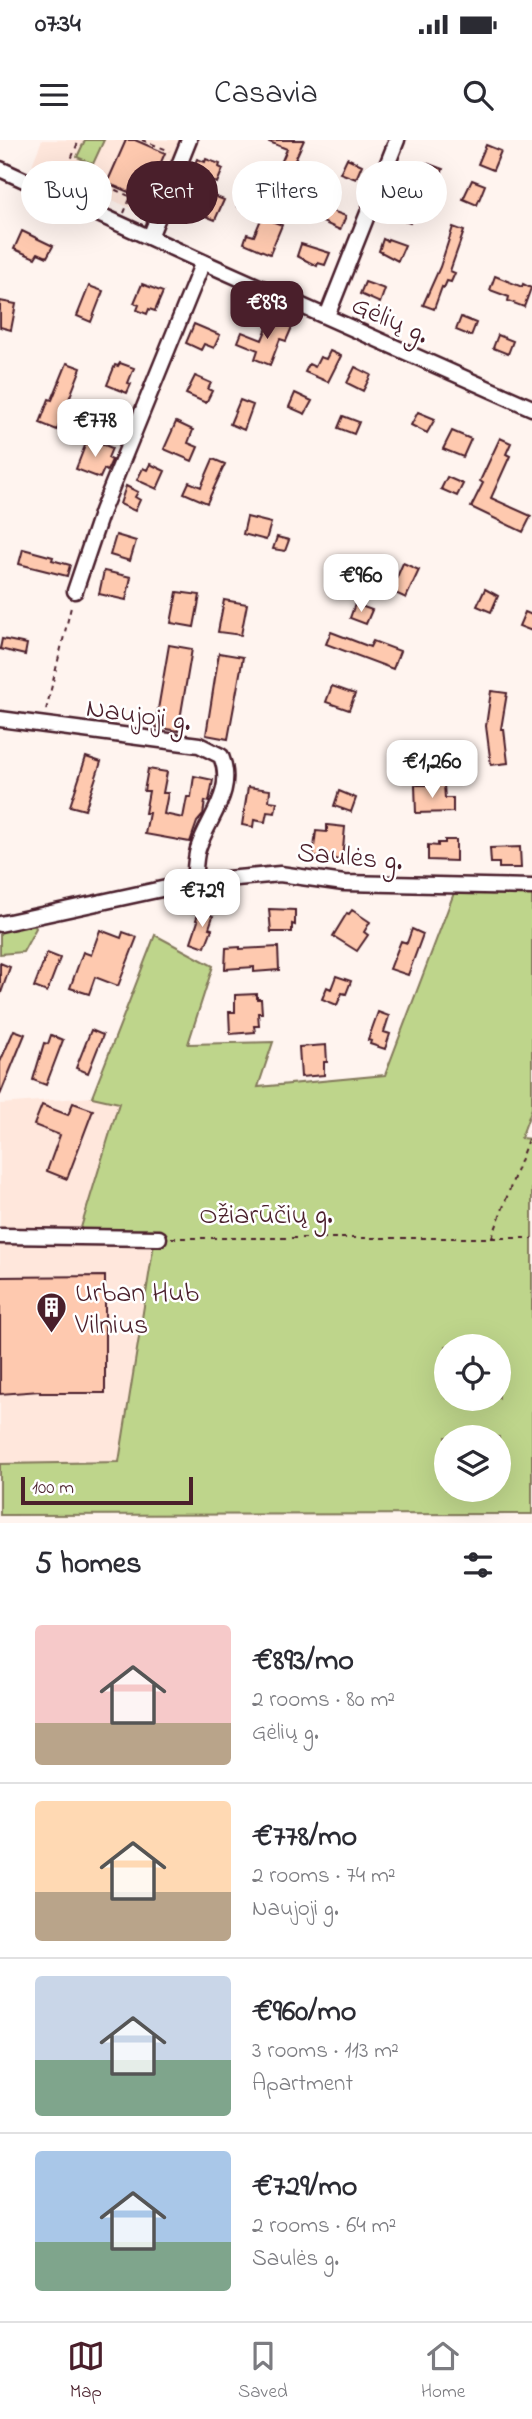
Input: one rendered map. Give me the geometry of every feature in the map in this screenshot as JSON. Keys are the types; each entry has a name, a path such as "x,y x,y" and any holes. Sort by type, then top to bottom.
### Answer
{"street":[{"path":"150,237 189,140"},
{"path":"327,316 397,140"},
{"name":"Gėlių g.","path":"0,169 21,179"},
{"name":"Gėlių g.","path":"112,221 532,408"},
{"path":"75,591 102,511 203,262"},
{"path":"0,719 42,725"},
{"name":"Naujoji g.","path":"42,725 199,745 221,756 225,766 222,803 197,851 194,882"},
{"name":"Saulės g.","path":"0,924 194,882 280,874 344,883 532,887"},
{"name":"Ožiarūčių g.","path":"0,1236 159,1238"}],"path":[{"path":"70,161 79,140"},
{"path":"142,140 174,153"},
{"path":"119,224 126,207"},
{"path":"42,725 75,591"},
{"path":"492,1238 532,1128"},
{"name":"Ožiarūčių g.","path":"159,1238 532,1238"}],"shaded area":[{"path":"42,140 179,140 171,161 126,161 126,206 112,200 112,161 34,161"},
{"path":"92,1097 119,1103 80,1230 156,1231 119,1462 0,1464 0,1104"}],"green space":[{"path":"85,140 104,140 94,161 77,157"},
{"path":"454,893 532,893 532,1108 521,1138 532,1139 532,1514 0,1515 0,1464 119,1462 156,1231 80,1231 119,1103 92,1097 155,935 213,966 188,1044 273,1042 258,1087 385,1075"},
{"path":"34,924 36,928 23,952 0,954 0,932"}],"building":[{"path":"126,140 135,140 165,153 162,161 126,161 126,191 112,185 112,172"},
{"path":"304,140 294,161 282,161 287,149 267,141"},
{"path":"486,145 501,151 493,170 478,164"},
{"path":"347,158 356,162 356,179 342,174"},
{"path":"218,163 223,169 218,181"},
{"path":"472,180 485,185 477,205 463,199"},
{"path":"218,198 224,200 218,213"},
{"path":"342,215 346,216 340,230 327,224 342,224"},
{"path":"259,224 282,225 270,254 244,243 247,234 254,236"},
{"path":"453,227 464,231 450,271 455,273 451,282 447,281 444,288 442,287 434,309 423,305 440,267"},
{"path":"22,231 53,246 47,257 38,253 35,258 14,249"},
{"path":"383,239 405,245 398,261 379,251"},
{"path":"301,244 330,253 325,265 318,263 317,266 297,256"},
{"path":"495,276 531,288 524,307 508,301 509,297 490,290"},
{"path":"365,282 385,289 380,303 360,294"},
{"path":"142,284 163,292 155,311 149,309 147,314 137,310 139,305 134,303"},
{"path":"89,286 103,291 91,322 77,316"},
{"path":"0,301 16,304 11,330 0,327"},
{"path":"461,317 476,323 471,336 456,330"},
{"path":"271,318 292,327 286,341 280,339 270,365 255,359 258,350 238,342 242,332 262,340"},
{"path":"194,324 220,335 214,348 204,344 201,350 186,343"},
{"path":"498,335 513,341 508,354 493,348"},
{"path":"330,351 341,356 328,382 305,372 309,364 315,367 320,357 326,359"},
{"path":"67,363 81,368 57,430 40,423"},
{"path":"120,363 134,368 127,393 107,385 115,365"},
{"path":"355,367 371,375 363,391 347,383"},
{"path":"195,376 211,383 208,389 212,391 206,403 186,394"},
{"path":"295,393 312,401 305,414 289,407"},
{"path":"240,400 253,405 244,430 230,424"},
{"path":"418,412 435,419 427,433 411,425"},
{"path":"343,416 359,422 354,434 338,428"},
{"path":"176,422 193,430 188,443 198,447 192,461 164,449"},
{"path":"452,431 471,439 463,457 443,449"},
{"path":"88,438 112,448 108,458 112,460 100,478 76,469"},
{"path":"500,438 511,443 506,454 510,456 491,498 531,516 523,532 471,507"},
{"path":"213,459 225,464 207,503 184,493 189,482 201,487"},
{"path":"150,464 165,471 157,489 137,480 143,468 147,470"},
{"path":"447,477 463,484 457,496 441,489"},
{"path":"126,486 138,492 135,497 140,500 135,511 120,504"},
{"path":"247,517 271,523 266,540 243,534"},
{"path":"116,535 136,541 130,561 110,555"},
{"path":"277,537 289,540 285,551 273,549"},
{"path":"23,549 70,565 67,576 19,564"},
{"path":"403,563 419,570 406,598 391,591"},
{"path":"104,571 131,577 126,600 99,594"},
{"path":"485,589 498,596 491,612 477,606"},
{"path":"177,592 200,595 194,627 171,623"},
{"path":"224,600 247,604 241,635 218,632"},
{"path":"355,604 372,610 366,624 350,618"},
{"path":"525,612 532,615 532,631 519,626"},
{"path":"331,632 370,647 373,641 400,651 393,669 326,644"},
{"path":"2,639 27,644 25,655 0,649"},
{"path":"169,645 192,649 178,731 155,727"},
{"path":"219,653 243,657 228,739 206,735"},
{"path":"332,686 355,694 349,710 326,702"},
{"path":"491,691 507,693 501,729 504,729 508,763 491,765 486,726"},
{"path":"86,757 101,762 85,810 70,806"},
{"path":"148,769 167,772 163,793 168,793 164,814 183,818 187,797 191,797 194,776 213,780 209,802 205,801 203,815 197,822 190,842 145,834 149,813 145,813 149,791 144,791"},
{"path":"415,785 444,785 445,798 453,798 453,812 416,813"},
{"path":"248,787 270,790 269,801 277,802 275,813 267,812 265,822 254,820 253,827 242,825"},
{"path":"339,791 356,798 351,812 334,806"},
{"path":"327,825 345,827 342,860 313,857 316,831 327,832"},
{"path":"445,840 456,840 456,861 428,860 428,845 438,846 438,843 445,843"},
{"path":"520,847 521,868 499,868 499,863 491,863 490,848"},
{"path":"269,909 295,910 292,932 271,932"},
{"path":"352,910 370,922 364,932 368,935 357,951 333,936 347,913"},
{"path":"199,911 213,916 209,928 212,929 205,947 191,942"},
{"path":"412,929 423,934 408,975 390,969 401,941 407,943"},
{"path":"100,930 121,938 123,932 137,937 118,986 95,977 89,994 70,988 83,952 91,955"},
{"path":"278,947 279,970 254,972 254,967 225,969 226,948"},
{"path":"47,953 60,958 47,992 34,987"},
{"path":"0,963 10,967 1,993 0,992"},
{"path":"336,976 351,981 346,994 342,993 337,1005 322,999 327,987 331,989"},
{"path":"257,994 257,999 261,999 262,1013 258,1013 259,1026 254,1026 255,1032 230,1034 229,1012 235,1012 235,995"},
{"path":"378,1012 389,1016 384,1032 390,1034 385,1049 370,1044 371,1041 368,1040"},
{"path":"14,1030 25,1034 0,1095 0,1062"},
{"path":"91,1030 103,1035 88,1073 76,1068"},
{"path":"51,1035 63,1040 46,1085 33,1080 44,1043 48,1044"},
{"path":"326,1045 327,1062 324,1062 324,1075 301,1077 299,1047"},
{"path":"73,1103 93,1110 67,1179 47,1171 60,1135 34,1125 42,1105 68,1115"},
{"name":"Urban Hub Vilnius","path":"105,1276 105,1393 40,1391 0,1394 0,1277"}],"place":[{"name":"Urban Hub Vilnius","path":"52,1334"}]}
